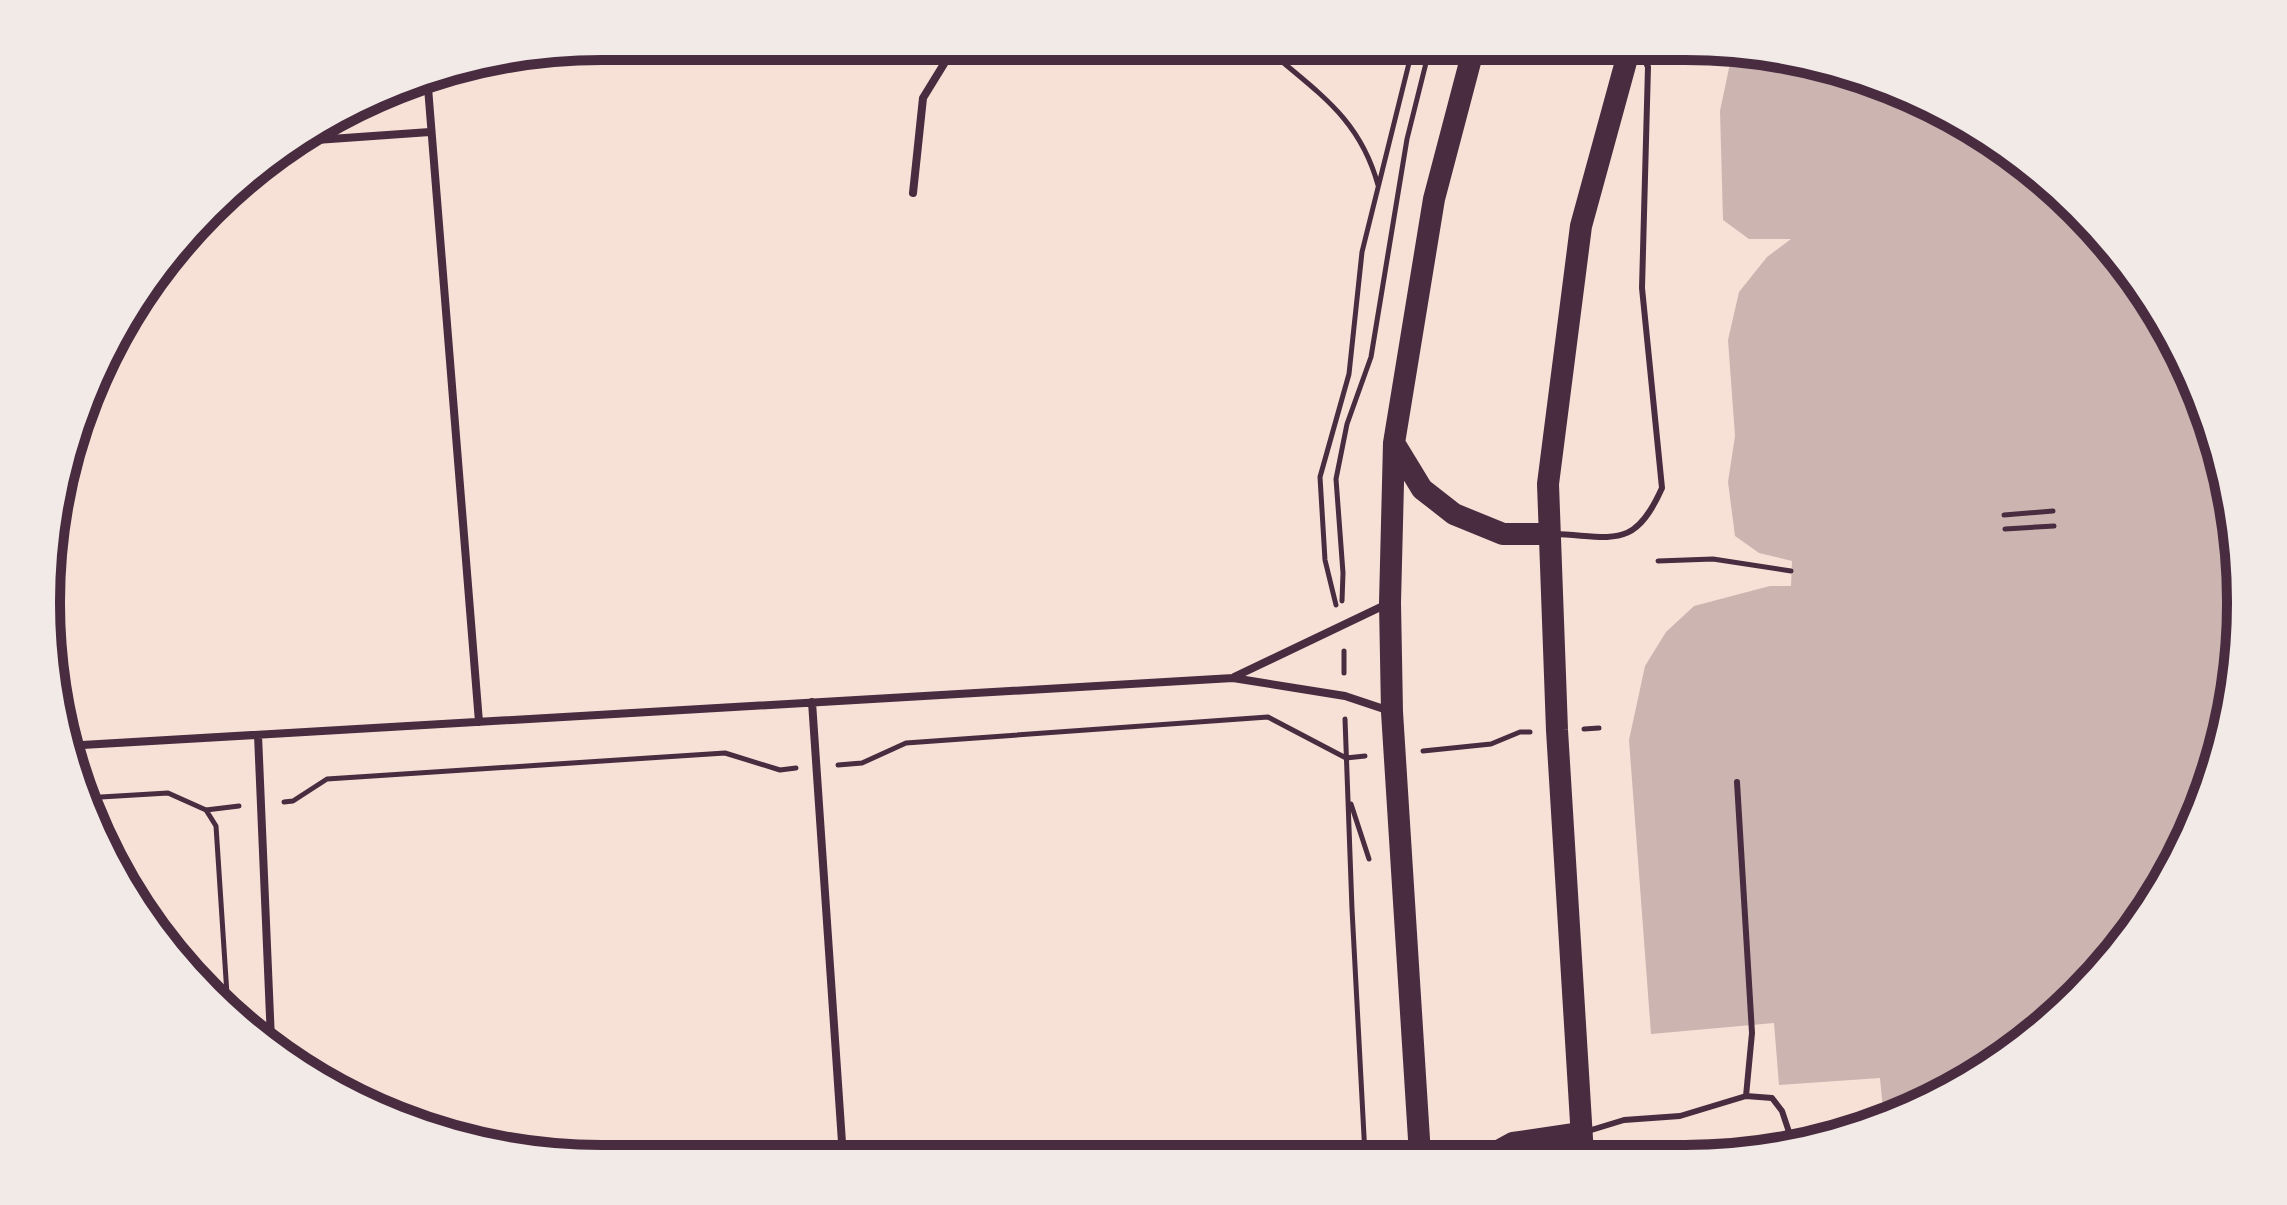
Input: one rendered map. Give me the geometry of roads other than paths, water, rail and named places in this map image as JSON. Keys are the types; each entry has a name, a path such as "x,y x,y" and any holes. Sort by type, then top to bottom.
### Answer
{"highway":[{"path":"1419,1145 1392,712 1390,603 1394,443 1434,199 1471,60"},
{"path":"1509,1145 1582,1144 1557,730 1548,484 1581,226 1626,60"},
{"path":"1394,443 1422,489 1454,514 1503,534 1550,534"}],"street":[{"path":"913,193 923,98 946,60"},
{"path":"428,89 479,722"},
{"path":"320,140 430,132"},
{"path":"1233,678 1390,603"},
{"path":"79,745 1233,678 1345,696 1392,712"},
{"path":"812,702 842,1145"},
{"path":"258,735 271,1032"}],"lane":[{"path":"1550,534 1617,537 1635,530 1652,510 1662,488 1642,288 1648,67 1645,60"},
{"path":"1737,782 1752,1033 1746,1096"},
{"path":"1582,1144 1624,1120 1680,1116 1746,1096 1772,1098 1782,1111 1790,1135"}]}
